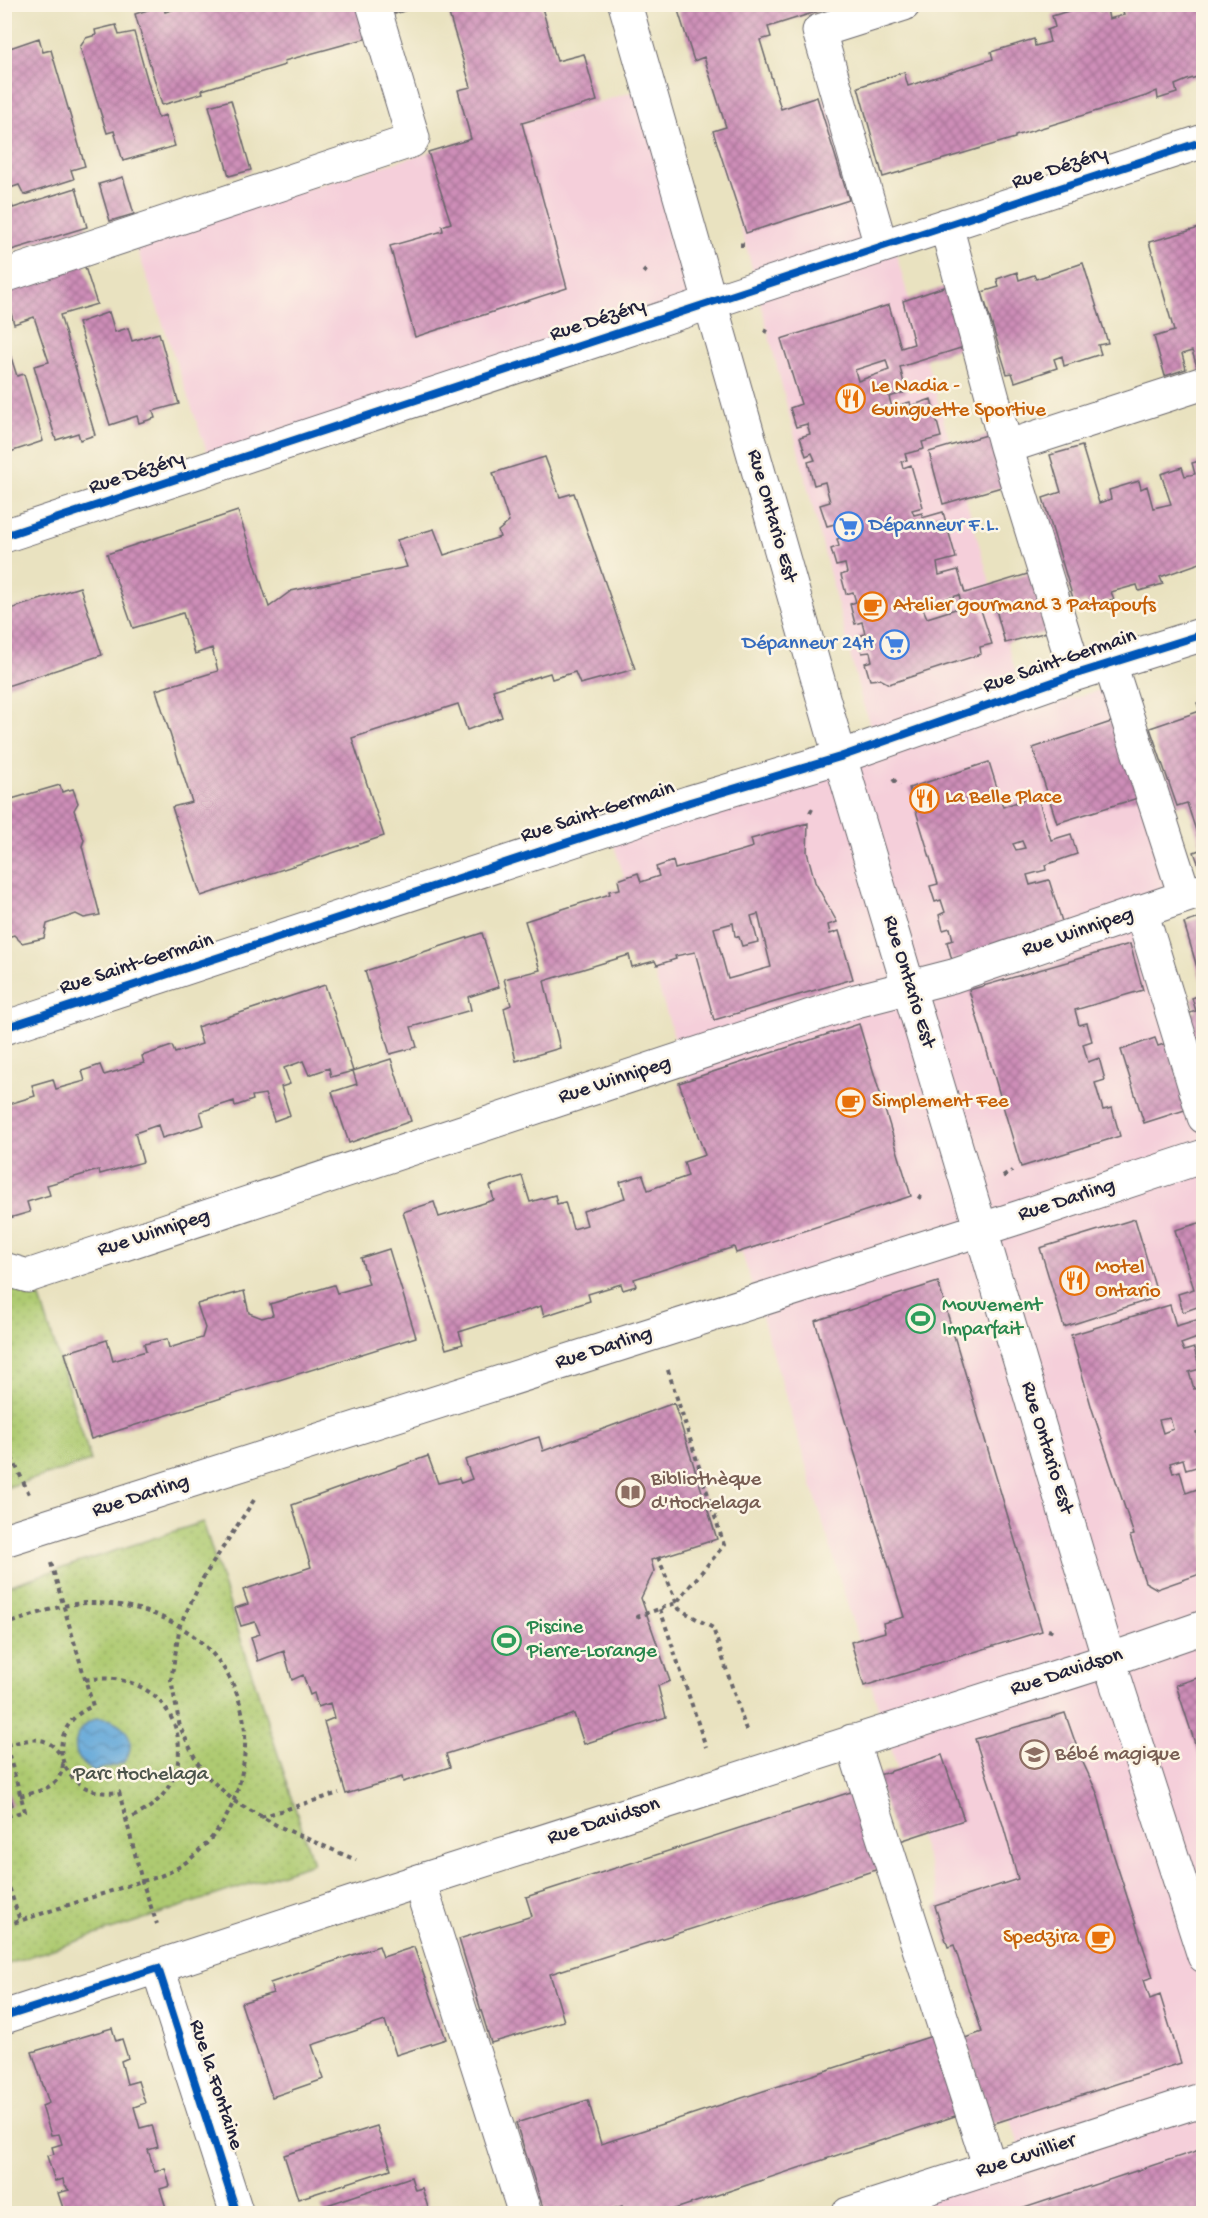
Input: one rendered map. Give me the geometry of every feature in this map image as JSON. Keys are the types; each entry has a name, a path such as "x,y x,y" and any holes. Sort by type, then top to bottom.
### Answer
{"street":[{"path":"4,276 411,141 413,138 373,4"},
{"name":"Rue Ontario Est","path":"625,4 840,757 1109,1660 1203,1956"},
{"path":"881,246 819,31 870,10 904,4"},
{"name":"Rue Dézéry","path":"4,536 1203,141"},
{"path":"946,225 1006,447 1076,674"},
{"path":"1006,447 1203,383"},
{"name":"Rue Saint-Germain","path":"4,1028 690,802 840,757 1076,674 1203,634"},
{"path":"1110,664 1194,893"},
{"name":"Rue Winnipeg","path":"16,1272 856,1001 953,976 1194,893"},
{"path":"1142,911 1203,1117"},
{"name":"Rue Darling","path":"4,1540 1203,1156"},
{"name":"Rue Davidson","path":"4,2017 852,1741 1109,1660 1203,1627"},
{"path":"852,1741 990,2168"},
{"path":"419,1881 525,2214"},
{"name":"Rue la Fontaine","path":"158,1968 237,2214"},
{"name":"Rue Cuvillier","path":"848,2214 1203,2099"}],"path":[{"path":"742,240 742,247"},
{"path":"643,270 649,275"},
{"path":"764,330 770,333"},
{"path":"893,778 899,786"},
{"path":"810,813 815,801"},
{"path":"918,1196 924,1200"},
{"path":"636,1617 676,1603 724,1545 666,1364"},
{"path":"4,1442 30,1497"},
{"path":"127,1819 157,1802 171,1782 177,1764 179,1746 171,1680 180,1625 203,1578 256,1497"},
{"path":"20,1796 58,1781 63,1772 62,1746 68,1727 81,1712 93,1706 49,1555"},
{"path":"658,1557 679,1609 713,1628 747,1733"},
{"path":"4,1625 63,1606 91,1603 118,1605 163,1616 180,1625 219,1661 240,1701 246,1736 240,1782 234,1801 222,1825 189,1862 174,1872 4,1926"},
{"path":"660,1609 706,1747"},
{"path":"1048,1630 1054,1632"},
{"path":"85,1680 102,1677 122,1678 155,1695 168,1710 209,1778 234,1801 316,1844 356,1860"},
{"path":"4,1738 25,1811 4,1817"},
{"path":"6,1745 37,1739 46,1741 54,1746 68,1772 81,1786 94,1792 107,1794 119,1792 142,1881 157,1924"},
{"path":"261,1817 339,1793"},
{"path":"4,1871 20,1921"}],"shaded area":[{"path":"649,87 709,303 215,475 134,240"},
{"path":"850,93 1027,712 1110,687 1175,906 1148,915 1204,1096 1203,2213 842,2213 1023,2158 879,1711 762,1317 612,839 881,756 862,701 747,249 711,134 781,109"}],"green space":[{"path":"35,1282 91,1461 5,1488 4,1291"},
{"name":"Parc Hochelaga","path":"203,1522 313,1863 5,1965 4,1587"}],"water":[{"path":"97,1718 115,1722 121,1726 127,1732 130,1746 123,1763 94,1771 79,1759 76,1744 82,1729"}],"building":[{"path":"177,4 359,4 368,38 284,61 285,65 202,90 203,93 162,105 135,14 163,5 165,12 178,8"},
{"path":"393,4 422,4 422,5 395,14"},
{"path":"446,4 541,4 557,61 584,54 597,101 522,123 567,288 415,337 390,246 443,231 442,226 451,223 428,152 471,139 458,90 471,87"},
{"path":"676,4 817,4 819,11 768,27 771,37 760,40 781,109 817,97 849,200 746,233 713,131 726,127 704,57 694,61"},
{"path":"1077,4 1096,4 1098,12 1107,9 1109,19 1124,15 1123,11 1145,4 1203,4 1203,83 1200,85 1197,77 1175,85 1177,93 1158,99 1157,91 1015,136 1015,138 883,177 858,87 904,72 908,86 993,59 991,52 1034,39 1035,46 1050,42 1047,30 1055,27 1052,16 1078,8"},
{"path":"116,25 119,35 134,32 158,118 165,115 175,146 123,161 114,131 107,133 80,47 86,38 96,35 95,30"},
{"path":"39,38 43,52 51,50 85,166 71,170 74,179 24,195 19,185 7,189 4,181 4,50"},
{"path":"231,100 251,170 229,176 209,106"},
{"path":"123,177 134,214 110,221 99,184"},
{"path":"76,188 87,227 5,252 5,207 12,205 13,208"},
{"path":"1203,227 1203,372 1199,373 1192,351 1182,354 1186,369 1165,376 1154,337 1174,331 1149,242"},
{"path":"83,261 97,304 60,315 95,435 80,440 78,433 56,440 34,366 49,362 34,317 14,324 4,289"},
{"path":"1083,263 1108,343 1098,345 1101,354 1064,366 1062,356 1054,359 1057,368 1015,382 1012,373 1007,374 982,292 999,287 997,279 1017,272 1019,280 1034,275 1036,279"},
{"path":"947,286 964,347 900,367 906,392 889,397 892,407 910,402 911,406 931,399 941,437 922,442 924,449 905,454 907,460 901,461 903,468 911,465 923,507 912,510 914,515 922,513 922,518 943,512 956,558 937,563 939,575 958,570 965,593 1031,573 1047,632 1005,643 995,606 981,610 992,644 980,647 981,654 889,684 880,679 870,680 865,663 872,661 870,652 862,653 857,637 865,634 862,622 855,624 850,604 856,602 853,592 846,594 841,575 847,573 845,564 836,566 831,549 839,546 837,539 840,538 835,524 827,526 820,505 830,502 825,482 814,485 808,462 815,460 812,453 806,456 800,437 810,434 807,424 796,427 790,408 801,404 781,339 889,305 901,348 914,344 903,301","holes":["886,360 889,370 858,381 855,370","959,595 962,607 927,618 922,606"]},
{"path":"109,312 115,332 128,328 132,341 159,333 179,404 153,411 155,418 139,423 137,416 110,425 78,323"},
{"path":"4,336 17,376 24,374 43,441 7,453 4,457"},
{"path":"990,434 1005,486 943,504 929,452"},
{"path":"1082,446 1099,503 1111,499 1109,490 1139,481 1141,489 1147,486 1153,508 1171,504 1161,474 1182,467 1185,476 1195,474 1192,463 1203,460 1203,562 1160,577 1163,584 1139,591 1137,585 1111,592 1114,599 1088,607 1086,601 1075,605 1043,498 1061,492 1050,455"},
{"path":"545,457 560,497 574,493 635,669 580,684 575,672 552,679 550,673 493,690 502,717 467,730 458,704 352,738 384,836 201,896 172,807 192,802 156,690 218,671 212,648 195,654 183,613 133,628 107,554 238,511 269,607 291,591 407,567 397,540 434,529 444,555 500,537 498,531 509,522 493,473"},
{"path":"80,587 102,655 4,687 4,611"},
{"path":"1203,701 1203,867 1200,868 1194,852 1202,849 1187,803 1177,806 1150,728 1200,711 1197,703"},
{"path":"1117,720 1141,797 1057,823 1033,748"},
{"path":"989,762 1003,807 1037,795 1051,840 1071,834 1077,854 1045,865 1046,870 1027,875 1030,885 1049,880 1065,931 952,960 947,942 953,940 950,928 943,930 939,915 945,912 941,900 935,902 930,886 938,884 909,788","holes":["1022,841 1025,848 1016,850 1013,844"]},
{"path":"60,785 62,792 73,789 78,803 74,810 84,840 82,846 100,915 84,918 76,914 47,924 44,938 22,943 14,935 4,938 4,810 10,808 8,800"},
{"path":"808,823 807,852 815,882 837,922 828,925 830,934 839,931 853,979 714,1020 695,952 675,956 676,959 657,965 655,961 632,967 629,955 544,981 560,1048 516,1061 504,1008 511,1005 504,979 540,970 525,921 610,894 609,891 620,889 618,880 638,873 641,882 659,876 656,867 673,861 675,869 753,847 751,839","holes":["758,914 771,967 728,979 714,928 733,923 735,936 739,937 742,946 758,942 751,916"]},
{"path":"1203,917 1203,980 1201,981 1184,923"},
{"path":"482,933 499,987 468,997 471,1010 411,1027 417,1047 390,1054 365,971"},
{"path":"1130,944 1143,990 1075,1010 1079,1025 1087,1023 1092,1041 1083,1044 1088,1062 1099,1058 1105,1080 1095,1083 1103,1110 1112,1108 1120,1136 1021,1167 969,990"},
{"path":"325,985 353,1071 331,1077 329,1068 309,1075 303,1061 284,1068 290,1084 281,1087 290,1115 274,1121 265,1094 252,1096 253,1100 235,1106 234,1101 200,1112 204,1125 162,1138 158,1125 135,1133 143,1162 100,1174 99,1170 47,1185 50,1195 27,1202 30,1212 6,1219 4,1097 9,1104 35,1096 32,1085 53,1079 56,1089 85,1081 82,1071 100,1065 104,1075 144,1063 142,1056 172,1046 175,1053 202,1044 197,1027"},
{"path":"1203,994 1203,1073 1187,1014 1196,1011 1192,998"},
{"path":"859,1024 911,1196 736,1253 734,1247 634,1279 636,1286 623,1290 621,1284 588,1294 590,1301 544,1316 541,1306 459,1332 463,1344 446,1349 403,1212 434,1202 439,1217 494,1200 490,1186 522,1176 530,1202 555,1195 557,1204 565,1202 573,1229 587,1225 583,1211 625,1198 620,1182 643,1175 648,1190 688,1176 684,1162 705,1155 679,1083"},
{"path":"1155,1038 1158,1046 1167,1043 1188,1109 1144,1123 1121,1050"},
{"path":"391,1059 411,1121 349,1143 332,1092 357,1084 353,1071"},
{"path":"1135,1219 1158,1297 1064,1327 1040,1248"},
{"path":"1203,1222 1203,1305 1183,1312 1178,1294 1194,1289 1175,1230"},
{"path":"389,1249 416,1337 91,1439 65,1353 107,1340 113,1361 146,1351 144,1344 167,1339 169,1348 202,1338 205,1328 197,1304 244,1291 249,1313 262,1318 273,1315 270,1304 334,1285 337,1293 369,1284 361,1258"},
{"path":"938,1282 1042,1631 864,1686 851,1642 885,1632 883,1623 904,1617 815,1321"},
{"path":"1170,1305 1176,1326 1203,1318 1203,1336 1181,1344 1184,1351 1194,1348 1200,1369 1189,1372 1194,1389 1203,1386 1203,1398 1199,1399 1203,1408 1203,1430 1196,1432 1200,1444 1203,1443 1203,1465 1186,1470 1183,1459 1170,1463 1173,1473 1180,1471 1186,1493 1203,1487 1203,1573 1157,1589 1145,1582 1130,1536 1134,1535 1092,1409 1071,1335","holes":["1170,1418 1173,1429 1163,1433 1159,1420"]},
{"path":"674,1403 717,1539 651,1560 654,1571 641,1598 670,1681 658,1686 666,1717 584,1744 574,1714 446,1754 450,1767 403,1782 402,1777 346,1794 324,1722 334,1718 330,1703 318,1707 314,1693 310,1695 303,1675 292,1680 284,1651 258,1661 251,1637 260,1634 255,1622 241,1626 235,1608 248,1604 243,1590 311,1567 292,1505 428,1456 438,1483 459,1478 461,1483 472,1479 465,1460 539,1437 543,1451"},
{"path":"1203,1676 1203,1768 1176,1685"},
{"path":"1065,1713 1080,1756 1098,1795 1112,1850 1153,1977 1144,1980 1150,1999 1160,1995 1181,2063 992,2124 965,2038 982,2032 954,1945 948,1947 935,1906 1018,1879 975,1739"},
{"path":"942,1755 964,1820 897,1842 876,1776"},
{"path":"4,1777 13,1805 4,1808"},
{"path":"857,1790 882,1868 550,1974 564,2021 491,2043 459,1939 532,1916 526,1897"},
{"path":"379,1946 383,1957 414,1947 446,2039 396,2055 385,2021 312,2045 324,2079 272,2097 241,2003 273,1993 270,1983"},
{"path":"112,2028 116,2041 122,2039 128,2058 121,2061 127,2084 138,2081 145,2103 134,2107 140,2128 152,2125 158,2147 148,2150 155,2172 165,2168 170,2186 160,2189 168,2214 65,2214 58,2193 69,2190 64,2185 63,2179 55,2181 47,2156 54,2154 52,2147 62,2144 59,2134 51,2135 42,2106 49,2103 32,2052"},
{"path":"935,2035 961,2114 660,2214 624,2214 622,2206 598,2214 545,2214 516,2123 588,2100 601,2144"},
{"path":"377,2126 391,2169 298,2199 284,2155"},
{"path":"1202,2149 1203,2214 1009,2214 1009,2213"},
{"path":"411,2177 415,2190 422,2188 430,2214 324,2214 321,2207"}],"cycle path":[{"path":"4,536 1204,141"},
{"path":"4,1028 690,802 840,757 1076,674 1204,634"},
{"path":"4,2017 158,1968 237,2214"}],"place":[{"name":"Le Nadia - Guinguette Sportive","path":"850,399"},
{"name":"Dépanneur F.L.","path":"848,526"},
{"name":"Atelier gourmand 3 Patapoufs","path":"872,606"},
{"name":"Dépanneur 24H","path":"895,644"},
{"name":"La Belle Place","path":"924,798"},
{"name":"Simplement Fee","path":"851,1102"},
{"name":"Motel Ontario","path":"1074,1280"},
{"name":"Mouvement Imparfait","path":"921,1318"},
{"name":"Bibliothèque d'Hochelaga","path":"630,1492"},
{"name":"Piscine Pierre-Lorange","path":"506,1640"},
{"name":"Bébé magique","path":"1034,1755"},
{"name":"Spedzira","path":"1100,1938"}]}
